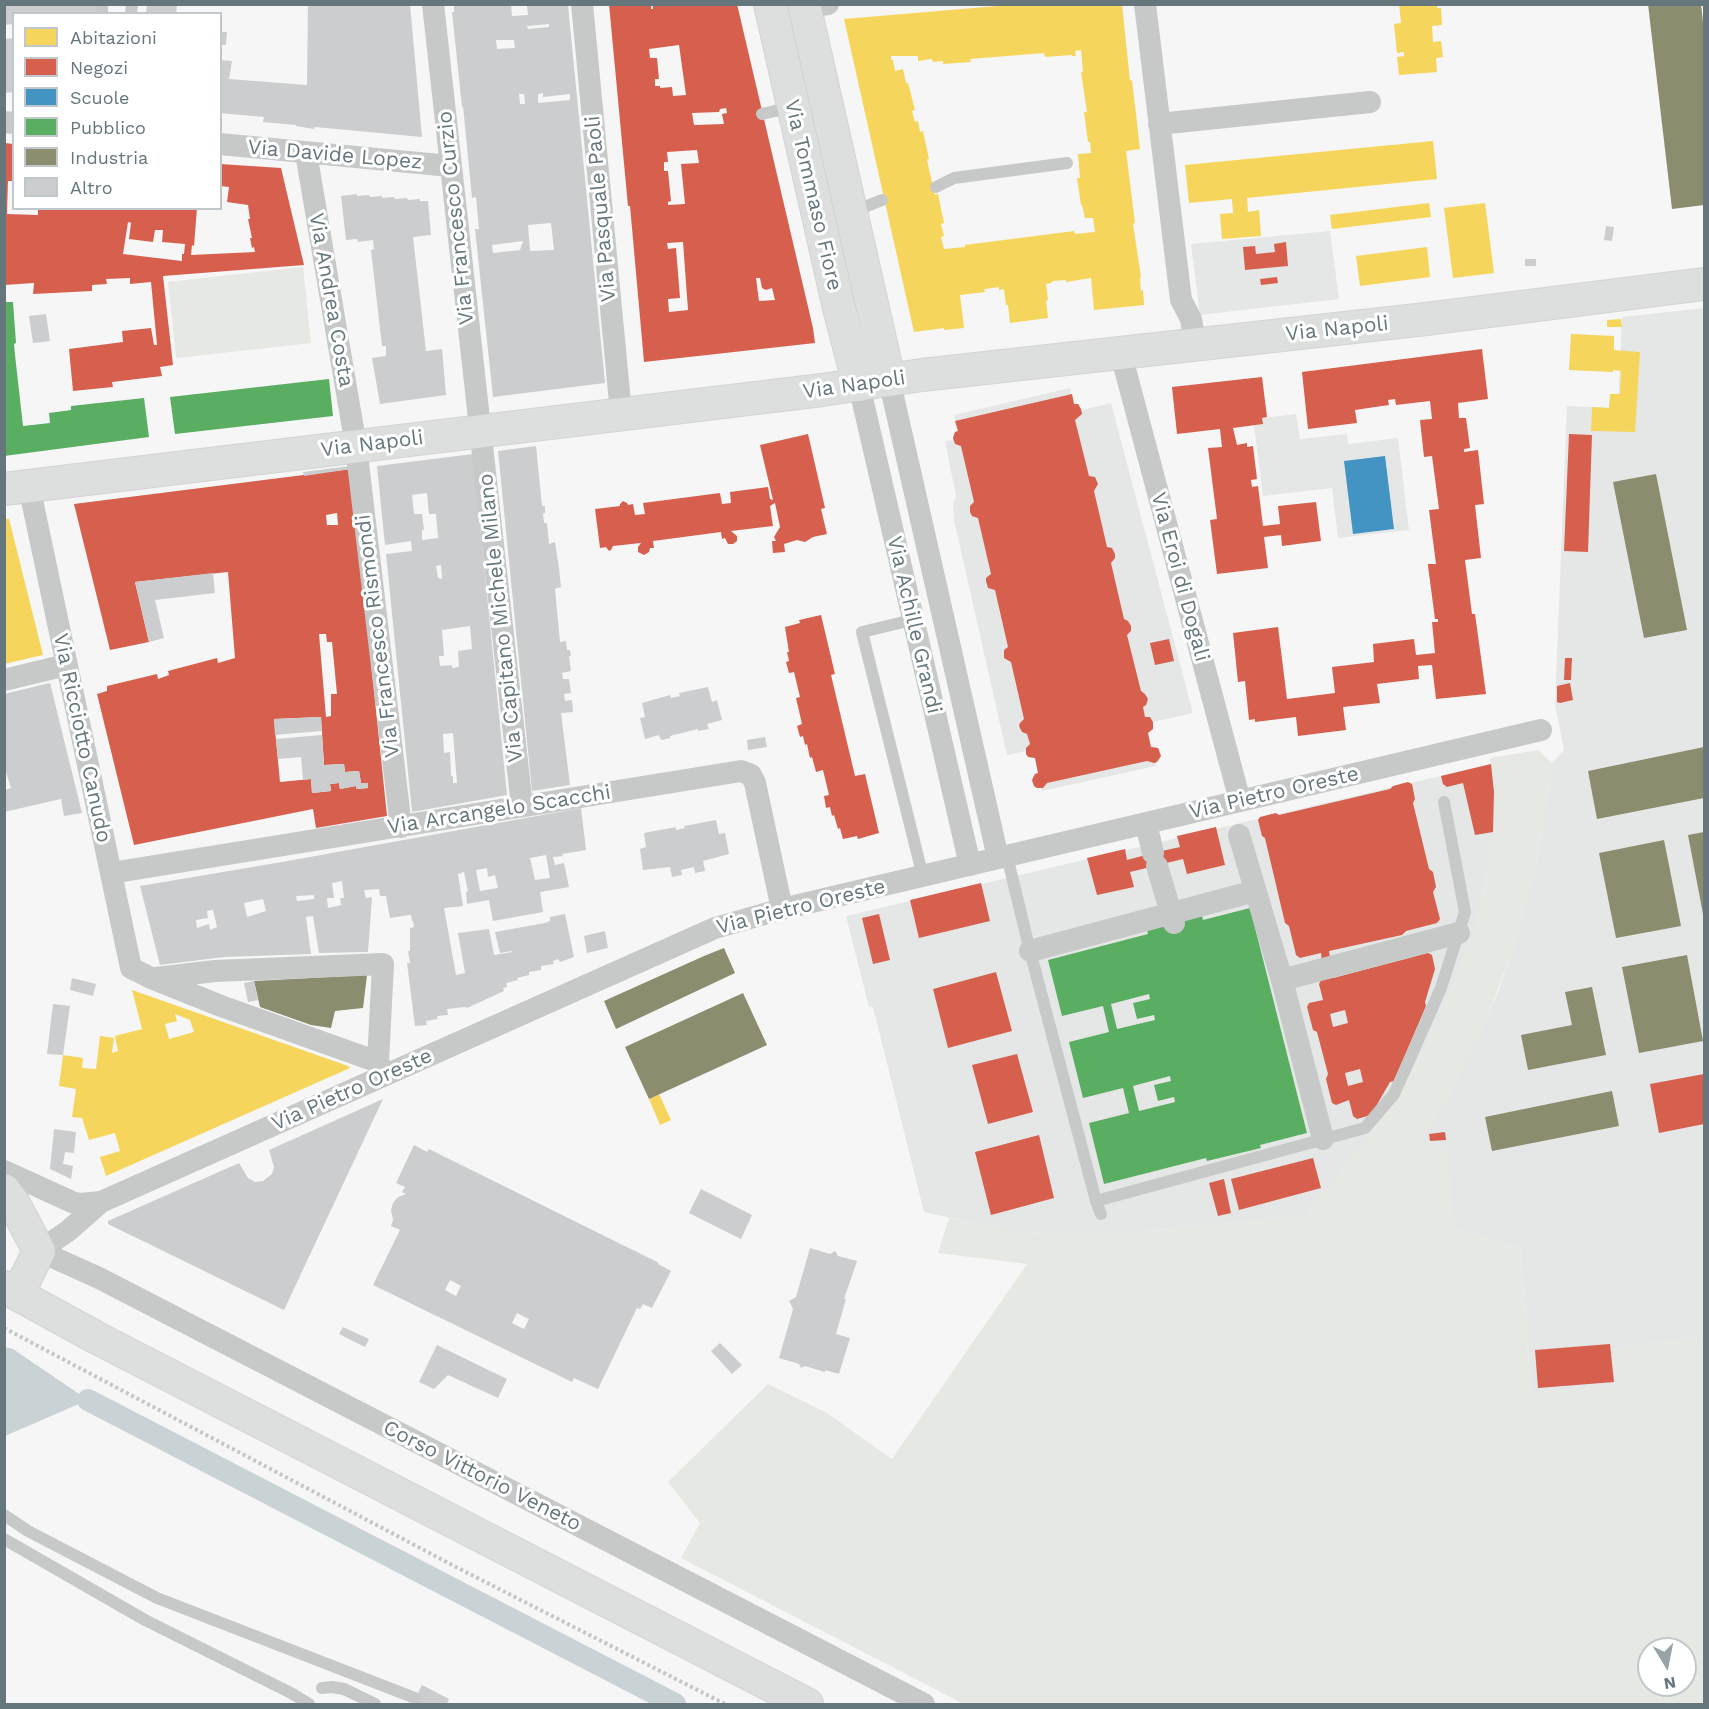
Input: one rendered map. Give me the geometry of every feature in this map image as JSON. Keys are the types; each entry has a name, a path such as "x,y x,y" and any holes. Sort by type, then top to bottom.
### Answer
{"main road":[{"name":"Via Tommaso Fiore","path":"770,4 839,308 874,382"},
{"name":"Via Tommaso Fiore","path":"812,5 851,212 871,301 874,382"},
{"name":"Via Napoli","path":"16,487 874,382 1426,319 1704,284"},
{"path":"839,308 849,316 858,316 865,312 871,301"},
{"path":"4,1191 13,1202 39,1251 11,1291 97,1338 807,1704"}],"street":[{"name":"Via Francesco Curzio","path":"433,4 480,431"},
{"name":"Via Pasquale Paoli","path":"582,4 621,413"},
{"path":"1145,4 1181,300 1191,319 1195,344"},
{"path":"1160,124 1370,102"},
{"name":"Via Davide Lopez","path":"222,144 450,166"},
{"name":"Via Andrea Costa","path":"306,153 356,446"},
{"name":"Via Eroi di Dogali","path":"1121,354 1240,801"},
{"name":"Via Achille Grandi","path":"874,382 912,620 970,866"},
{"name":"Via Achille Grandi","path":"874,382 1003,857"},
{"name":"Via Capitano Michele Milano","path":"480,431 522,806"},
{"name":"Via Francesco Rismondi","path":"356,446 401,827"},
{"name":"Via Ricciotto Canudo","path":"16,487 66,665 131,968 151,978"},
{"path":"4,680 66,665"},
{"name":"Via Pietro Oreste","path":"39,1251 68,1231 101,1202 381,1068 715,928 782,909 1541,730"},
{"name":"Via Arcangelo Scacchi","path":"111,873 741,771 752,775 755,783 782,909"},
{"path":"1146,823 1172,918"},
{"path":"1239,835 1282,980 1323,1139"},
{"path":"1030,951 1172,918 1255,891"},
{"path":"1282,980 1369,955 1459,933"},
{"path":"383,964 381,1068 221,1006 151,978 215,971 383,964"},
{"name":"Via Pietro Oreste","path":"4,1171 72,1202 79,1204 101,1202"},
{"name":"Corso Vittorio Veneto","path":"39,1251 99,1278 924,1704"}],"lane":[{"path":"762,114 793,107"},
{"path":"936,187 954,178 1067,163"},
{"path":"851,212 882,200"},
{"path":"912,620 862,632 922,877"},
{"path":"1096,1201 1365,1128 1394,1094 1441,988 1465,912 1444,802"},
{"path":"1003,857 1101,1214"},
{"path":"4,1515 28,1531 157,1598 415,1698"},
{"path":"4,1539 145,1620 309,1704"},
{"path":"322,1688 344,1689 375,1704"}],"path":[{"path":"4,1328 446,1561 725,1704"}],"shaded area":[{"path":"1330,231 1339,299 1200,315 1191,244"},
{"path":"303,267 311,343 176,358 168,282"},
{"path":"1704,308 1704,1337 1614,1348 1617,1386 1531,1393 1520,1248 1453,1229 1445,1146 1416,1148 1453,1088 1499,989 1513,949 1537,860 1552,763 1564,750 1555,704 1567,406 1618,408 1622,317"},
{"path":"1070,388 1074,403 1078,404 1082,410 1111,403 1193,713 1153,722 1153,729 1148,733 1151,746 1160,751 1161,756 1156,766 1042,791 1032,783 1033,776 1038,773 1035,758 1028,757 1025,751 1007,755 954,520 953,504 956,496 945,441 953,440 953,435 958,430 954,415"},
{"path":"1296,414 1300,439 1347,434 1348,444 1398,438 1409,530 1338,538 1332,488 1263,496 1254,425 1262,424 1262,418"},
{"path":"1538,750 1552,763 1537,860 1513,949 1471,1053 1453,1088 1416,1148 1445,1145 1453,1229 1520,1248 1531,1393 1616,1386 1613,1348 1704,1337 1704,1704 964,1704 681,1558 700,1523 668,1482 768,1384 827,1413 892,1459 1027,1264 938,1253 949,1218 1019,1232 1085,1234 1128,1233 1307,1216 1385,1117 1429,1042 1448,1000 1475,928 1481,905 1490,855 1494,804 1490,758"},
{"path":"1491,764 1494,792 1493,832 1481,905 1475,928 1448,1000 1429,1042 1385,1117 1307,1216 1128,1233 1085,1234 1019,1232 924,1212 873,1007 869,1007 846,916"},
{"path":"5,1347 13,1349 88,1400 5,1436"}],"building: Abitazioni":[{"path":"1021,4 1122,4 1140,149 1126,151 1144,305 1094,310 1091,278 1066,282 1066,280 1053,281 1046,284 1048,318 1010,323 1004,289 999,290 999,287 984,289 985,292 960,295 964,328 914,332 844,19","holes":["1081,50 1083,72 1081,72 1087,112 1084,112 1091,153 1078,154 1080,178 1077,178 1085,218 1093,218 1095,232 1075,234 1074,231 944,249 941,237 944,236 941,224 944,223 938,194 935,195 932,183 923,131 920,132 918,121 915,122 912,111 915,110 903,69 895,71 891,56 918,56 918,61 932,59 933,62 943,61 943,64 971,62 970,59 1044,53 1045,57 1076,56 1075,51"]},
{"path":"1399,4 1437,4 1437,8 1441,8 1442,25 1432,26 1433,42 1441,41 1443,57 1436,58 1437,72 1399,75 1397,57 1404,56 1404,52 1397,53 1394,24 1401,23"},
{"path":"1433,141 1437,179 1247,198 1248,212 1259,210 1261,236 1222,239 1220,214 1233,213 1232,199 1189,203 1185,165"},
{"path":"1429,203 1431,217 1332,229 1330,215"},
{"path":"1485,203 1494,273 1453,278 1444,208"},
{"path":"1427,247 1430,277 1360,286 1356,256"},
{"path":"1621,319 1622,327 1607,327 1607,320"},
{"path":"1571,334 1614,336 1614,350 1640,352 1635,432 1591,431 1592,407 1609,408 1610,394 1620,394 1621,371 1569,370"},
{"path":"4,519 9,519 43,655 4,664"},
{"path":"132,990 350,1068 106,1176 100,1157 120,1151 115,1133 89,1140 82,1118 72,1117 76,1089 59,1086 63,1055 83,1058 82,1068 96,1069 100,1036 114,1038 112,1053 118,1051 115,1036 142,1029","holes":["175,1014 190,1020 194,1032 169,1039 165,1024 177,1021"]},
{"path":"659,1094 671,1120 660,1125 649,1099"}],"building: Negozi":[{"path":"609,4 651,4 651,9 653,9 653,4 737,4 815,343 644,362 630,206 628,206","holes":["679,45 686,95 673,96 672,87 655,86 655,79 659,79 657,58 650,58 649,49","726,108 727,113 722,114 724,124 694,125 692,113 719,112 720,109","697,150 699,163 681,164 685,204 668,205 671,201 668,171 664,171 664,162 668,162 667,152","683,242 688,310 669,312 668,299 680,298 676,248 668,249 667,243","756,278 760,278 762,288 766,290 772,288 775,300 759,301"]},
{"path":"4,143 12,144 12,181 8,181 7,214 38,215 38,210 197,210 194,246 192,245 191,255 255,252 250,238 252,238 248,205 227,202 229,187 222,186 222,164 281,168 304,265 163,276 173,365 160,367 162,376 112,382 113,387 73,391 69,349 123,342 122,331 151,328 154,345 157,345 151,282 130,284 130,278 106,279 107,284 92,285 92,291 33,294 34,283 4,285","holes":["128,222 131,223 129,239 153,242 155,230 163,230 162,242 185,244 182,261 123,254"]},
{"path":"1286,242 1288,266 1245,270 1243,247 1255,246 1256,254 1275,252 1274,244"},
{"path":"1277,277 1278,283 1261,285 1260,279"},
{"path":"1482,349 1488,399 1458,403 1459,418 1466,418 1470,448 1464,449 1464,452 1478,450 1484,504 1475,505 1481,558 1465,560 1486,694 1436,699 1432,665 1418,666 1419,679 1377,684 1380,703 1343,707 1346,730 1298,736 1296,717 1255,722 1255,719 1249,720 1245,681 1238,682 1233,633 1278,627 1287,699 1335,693 1332,667 1374,662 1373,644 1414,639 1416,655 1435,653 1432,622 1438,622 1438,619 1435,619 1428,564 1436,564 1429,510 1439,509 1432,456 1424,457 1420,420 1432,419 1430,401 1396,405 1395,399 1388,400 1389,405 1355,410 1357,423 1308,429 1302,372"},
{"path":"1262,377 1267,417 1262,418 1263,424 1233,428 1237,445 1247,443 1247,447 1253,446 1257,479 1251,480 1252,487 1258,486 1263,526 1280,524 1278,506 1316,502 1321,541 1282,546 1281,535 1264,537 1268,568 1217,574 1210,520 1217,519 1208,448 1222,447 1220,429 1177,434 1172,387"},
{"path":"1072,394 1074,404 1078,404 1081,409 1082,414 1075,420 1089,476 1095,477 1098,484 1094,491 1107,547 1112,548 1115,554 1111,563 1124,619 1131,626 1131,631 1127,635 1141,691 1148,699 1143,707 1145,717 1150,717 1153,722 1153,729 1148,733 1151,747 1158,748 1161,756 1154,763 1147,761 1047,783 1043,788 1037,788 1032,780 1038,773 1035,758 1028,757 1026,754 1026,748 1030,744 1027,734 1022,732 1019,726 1024,719 1011,662 1004,658 1004,650 1008,647 995,590 988,588 986,581 991,574 978,518 972,516 970,512 970,506 974,502 961,446 955,444 953,438 955,432 958,431 955,421"},
{"path":"808,434 825,508 821,509 827,534 813,537 805,542 797,540 784,544 785,552 773,553 772,541 776,541 774,537 780,527 775,503 770,506 773,526 731,531 737,536 737,541 733,544 728,544 725,538 722,539 721,532 653,541 654,548 650,548 649,552 644,555 638,552 641,543 613,546 609,551 606,547 600,548 595,509 620,506 623,501 628,505 633,504 635,515 645,514 643,503 720,493 722,504 731,503 730,492 768,487 770,499 773,500 760,445"},
{"path":"1569,434 1592,435 1588,552 1564,551"},
{"path":"351,469 387,816 316,828 313,809 134,845 97,694 107,691 107,686 157,674 158,679 169,675 168,671 217,658 218,663 235,658 228,572 135,582 149,642 110,650 74,504","holes":["337,513 338,525 327,525 326,515","319,634 326,634 327,642 332,642 337,694 331,694 331,716 326,717","321,717 324,765 344,764 345,772 359,771 361,783 368,783 368,788 356,789 356,786 340,789 339,783 330,784 331,791 312,793 311,779 280,782 274,719"]},
{"path":"821,615 835,674 831,675 855,776 865,774 879,833 858,839 857,836 843,839 830,807 826,808 824,796 829,795 823,770 816,772 807,744 805,745 803,736 800,737 797,726 802,724 796,698 800,697 794,672 789,673 786,662 789,661 787,652 789,652 785,627 800,623 799,620"},
{"path":"1169,639 1174,661 1155,665 1150,643"},
{"path":"1565,658 1572,658 1571,680 1564,680"},
{"path":"1570,683 1573,700 1557,702 1557,686"},
{"path":"1491,764 1494,792 1493,832 1475,835 1463,783 1447,787 1443,784 1441,776"},
{"path":"1408,782 1412,784 1415,799 1413,803 1429,869 1433,872 1436,887 1433,892 1440,919 1437,923 1406,931 1402,935 1329,951 1333,978 1428,953 1432,955 1435,969 1425,1002 1426,1006 1394,1081 1390,1082 1371,1115 1357,1119 1353,1116 1349,1100 1336,1105 1332,1103 1326,1079 1328,1074 1317,1032 1313,1030 1307,1007 1309,1003 1323,1000 1319,984 1321,980 1324,980 1321,953 1300,958 1296,955 1289,926 1285,923 1265,838 1262,836 1258,820 1260,817 1276,813 1279,815 1390,789","holes":["1345,1010 1348,1023 1333,1027 1330,1014","1360,1069 1363,1082 1348,1086 1345,1073"]},
{"path":"1216,827 1225,865 1187,874 1183,859 1130,872 1134,887 1097,895 1087,858 1125,849 1127,860 1180,847 1177,836"},
{"path":"981,883 990,921 919,938 910,900"},
{"path":"879,914 890,960 873,964 862,918"},
{"path":"996,972 1012,1031 948,1048 933,989"},
{"path":"1017,1054 1033,1112 988,1124 972,1065"},
{"path":"1704,1074 1704,1124 1659,1133 1650,1084"},
{"path":"1445,1132 1446,1140 1430,1141 1429,1134"},
{"path":"1039,1135 1054,1198 991,1215 975,1152"},
{"path":"1313,1158 1321,1188 1239,1210 1231,1179"},
{"path":"1224,1179 1231,1213 1218,1216 1209,1183"},
{"path":"1610,1344 1614,1382 1538,1388 1535,1350"}],"building: Scuole":[{"path":"1385,456 1394,529 1353,534 1344,461"}],"building: Pubblico":[{"path":"4,302 13,302 16,343 14,344 23,426 50,423 49,413 71,410 71,406 144,398 149,437 4,456"},
{"path":"329,379 333,416 175,434 170,397"},
{"path":"1250,908 1307,1133 1260,1145 1261,1148 1207,1161 1206,1158 1104,1184 1089,1123 1129,1113 1123,1088 1083,1098 1069,1042 1109,1032 1103,1006 1062,1016 1048,960 1148,934 1147,930 1202,916 1203,920","holes":["1149,994 1150,999 1133,1003 1137,1019 1154,1015 1155,1020 1117,1029 1111,1004","1170,1076 1171,1081 1154,1085 1158,1101 1174,1097 1175,1102 1139,1111 1133,1086"]}],"building: Industria":[{"path":"1648,4 1701,4 1704,31 1704,205 1672,209"},
{"path":"1656,474 1687,630 1644,638 1613,482"},
{"path":"1704,747 1704,798 1597,819 1588,771"},
{"path":"1704,832 1704,914 1703,914 1688,835"},
{"path":"1664,840 1681,926 1616,938 1599,853"},
{"path":"724,948 735,973 616,1029 604,1001"},
{"path":"1687,955 1703,1041 1639,1053 1622,967"},
{"path":"367,975 363,1008 335,1011 331,1028 311,1025 260,1007 254,981"},
{"path":"1592,987 1606,1055 1528,1070 1521,1035 1572,1025 1565,992"},
{"path":"743,993 767,1045 649,1099 625,1047"},
{"path":"1612,1091 1619,1126 1492,1151 1485,1117"}],"building: Altro":[{"path":"4,4 96,4 97,12 12,12 12,24 4,25"},
{"path":"147,4 177,4 176,12 146,12"},
{"path":"308,4 410,4 422,137 315,127 314,129 263,122 264,117 222,113 222,60 232,61 229,79 307,85"},
{"path":"454,4 511,4 512,16 528,15 527,5 568,5 605,383 493,397 475,229 479,229 476,197 472,198 452,12 454,12","holes":["549,24 549,27 528,29 527,26","496,40 514,40 515,48 497,49","543,93 543,97 570,94 570,100 538,103 538,94","519,94 524,94 525,104 520,104","551,223 554,250 530,251 528,225","523,241 520,250 493,253 492,245"]},
{"path":"222,32 227,32 226,45 222,45"},
{"path":"12,38 12,92 4,93 4,39"},
{"path":"357,194 357,196 369,195 370,197 382,196 382,198 428,201 431,235 413,237 426,351 442,349 446,395 380,404 372,358 386,356 386,346 382,346 371,250 374,249 373,240 358,242 357,239 346,240 341,196"},
{"path":"1606,226 1614,227 1612,241 1604,240"},
{"path":"1525,259 1536,259 1536,266 1525,266"},
{"path":"46,314 50,341 33,343 29,316"},
{"path":"536,446 542,506 545,506 544,523 547,523 549,544 555,542 559,568 561,587 555,589 560,642 566,641 567,650 570,650 571,656 569,656 571,671 562,673 563,679 569,679 571,693 564,694 565,701 572,700 573,712 561,713 570,785 532,791 498,451"},
{"path":"473,454 507,795 412,812 386,554 412,551 411,541 385,545 377,466","holes":["427,494 429,514 436,514 438,538 422,540 422,530 424,530 422,514 414,514 412,495","441,565 442,579 438,578 436,566","470,626 472,649 458,651 459,667 440,666 439,656 444,656 442,630","453,733 457,783 453,783 453,776 451,776 450,752 444,753 443,734"]},
{"path":"350,466 351,469 304,476 303,472"},
{"path":"213,573 215,593 155,600 164,638 149,642 135,582"},
{"path":"50,683 82,813 64,816 61,799 4,812 4,790 11,788 4,766 4,694"},
{"path":"708,687 712,702 717,700 722,720 707,724 709,729 698,731 698,729 661,740 659,735 645,739 640,718 645,717 642,703 670,695 671,698 680,696 679,693"},
{"path":"321,717 322,731 275,735 274,719"},
{"path":"322,735 324,765 344,764 345,772 359,771 361,783 368,783 368,788 356,789 356,786 340,789 339,783 330,784 331,791 312,793 311,779 303,780 301,757 278,759 276,739"},
{"path":"765,737 767,747 748,750 747,740"},
{"path":"581,808 586,850 553,857 555,865 564,863 569,887 540,892 543,912 493,921 489,900 467,904 466,892 468,891 464,872 458,874 463,906 444,908 456,975 465,973 458,933 489,929 494,955 512,952 500,953 495,932 545,923 550,921 550,917 565,914 574,957 560,962 558,959 553,961 554,964 541,966 541,970 529,972 529,975 506,983 507,987 503,988 504,991 467,1008 447,1009 448,1015 437,1016 438,1019 426,1021 427,1025 415,1026 407,963 410,963 408,951 410,951 410,928 414,927 413,921 411,915 390,918 386,896 380,896 379,889 364,890 366,898 372,897 368,952 319,953 313,916 306,917 311,954 224,957 160,965 140,886","holes":["546,855 550,878 535,880 530,858","487,868 488,877 495,875 498,888 480,891 476,870","342,881 344,898 340,898 341,905 328,908 327,898 334,898 332,883","314,895 314,899 297,901 296,896","263,899 266,911 247,917 244,903","213,910 217,927 210,930 209,924 197,928 196,920 208,918 207,911"]},
{"path":"716,820 719,834 725,833 729,854 703,861 705,871 695,873 694,867 681,870 682,875 672,877 670,867 643,870 640,849 646,847 644,833 676,827 676,830 685,828 684,826"},
{"path":"605,931 608,948 587,953 584,936"},
{"path":"72,978 96,984 93,996 70,990"},
{"path":"254,981 258,1000 248,1002 244,983"},
{"path":"53,1004 70,1006 63,1055 47,1054"},
{"path":"383,1099 284,1310 108,1224 108,1221 239,1163 248,1178 255,1182 263,1181 272,1174 274,1167 269,1150"},
{"path":"54,1129 76,1132 74,1153 65,1152 63,1164 73,1166 71,1179 50,1169"},
{"path":"414,1145 427,1152 429,1149 671,1271 652,1308 643,1304 640,1309 637,1308 598,1389 574,1378 572,1382 373,1285 400,1230 391,1226 393,1220 391,1210 398,1197 406,1194 402,1192 405,1187 396,1183","holes":["450,1280 461,1286 456,1296 445,1290","517,1313 529,1319 524,1329 512,1323"]},
{"path":"701,1189 752,1215 741,1239 689,1213"},
{"path":"810,1248 830,1254 835,1251 838,1256 857,1261 844,1299 846,1299 836,1334 850,1338 839,1374 805,1366 801,1368 799,1364 779,1358 793,1309 789,1301 796,1297"},
{"path":"343,1327 369,1339 365,1347 339,1334"},
{"path":"720,1343 742,1365 732,1374 711,1351"},
{"path":"437,1345 507,1379 498,1398 448,1375 434,1389 419,1382"},
{"path":"422,1685 449,1699 447,1704 412,1704"}],"waterway":[{"path":"88,1400 675,1704"}]}
